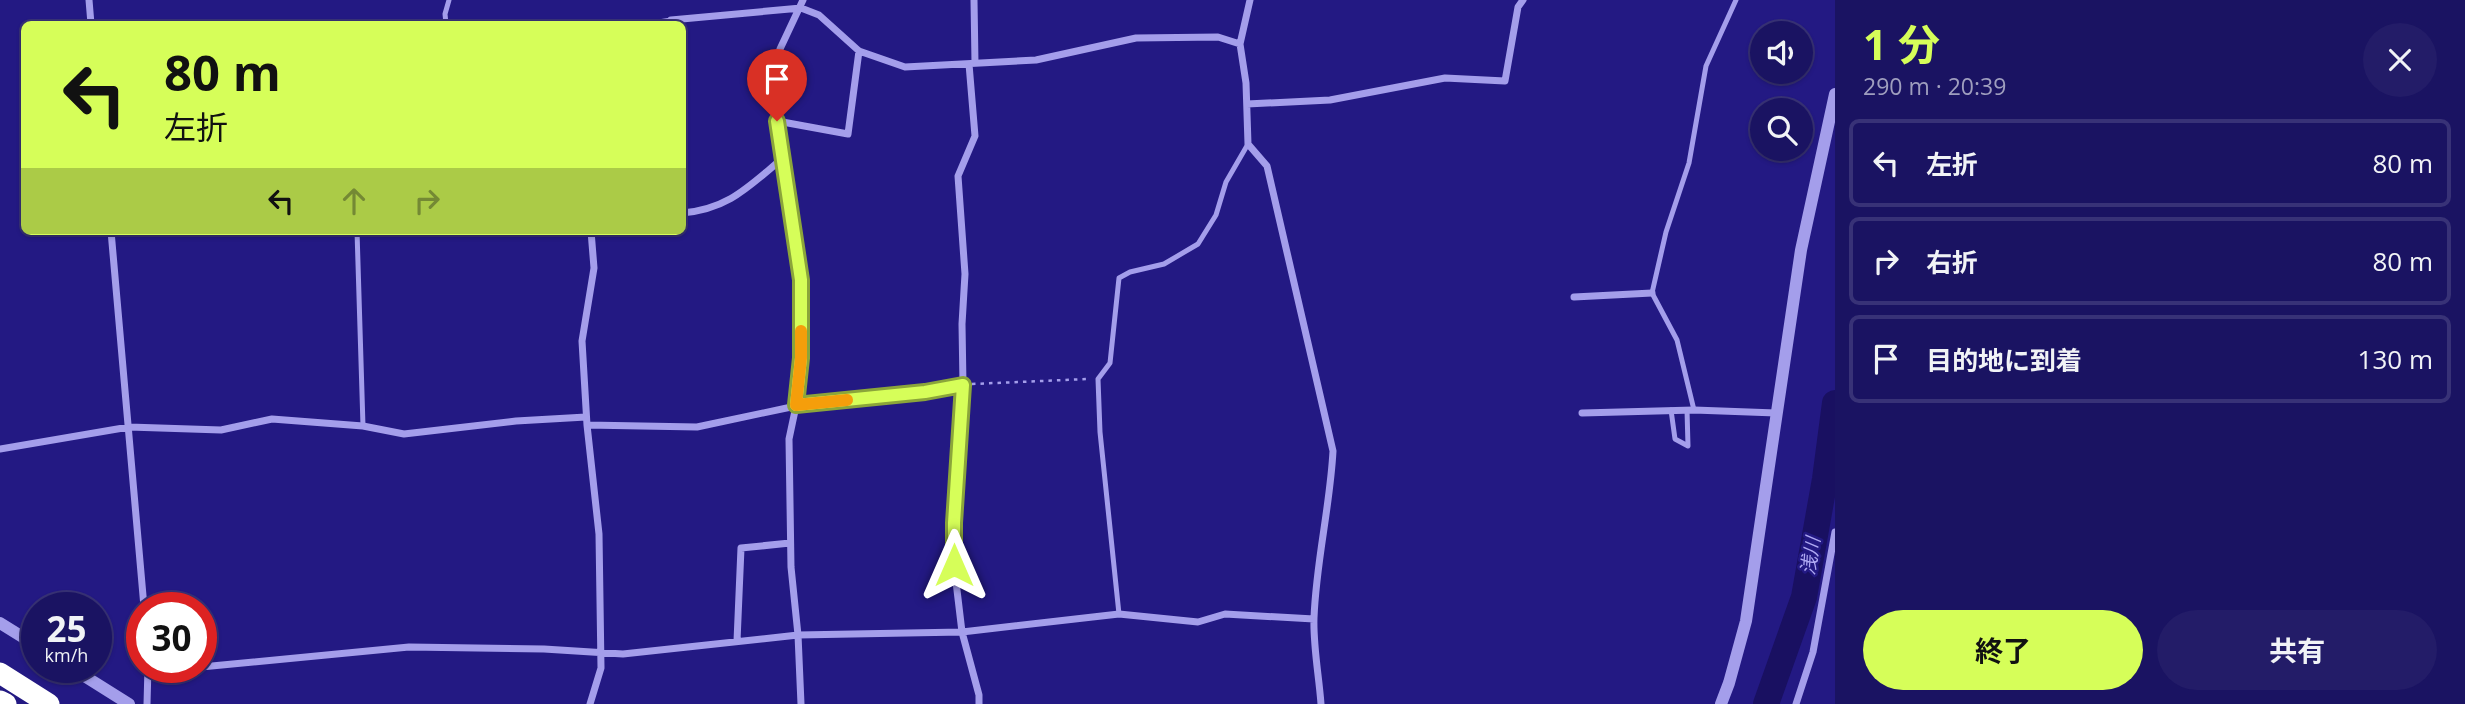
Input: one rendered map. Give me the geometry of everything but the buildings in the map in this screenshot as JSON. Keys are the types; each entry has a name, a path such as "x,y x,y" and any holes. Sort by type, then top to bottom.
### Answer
{"highway":[{"path":"0,673 50,704"},
{"path":"0,701 6,704"}],"street":[{"path":"89,0 91,21"},
{"path":"974,0 972,64 975,136 958,176 965,274 963,385 954,565 962,632 979,704"},
{"path":"1250,0 1240,44 1247,104 1248,144 1267,166 1333,451 1314,619 1321,704"},
{"path":"1247,104 1330,100 1445,78 1505,81 1517,7 1523,0"},
{"path":"671,20 802,4 819,15 859,51 905,66 1036,60 1136,38 1217,37 1240,44"},
{"path":"801,704 798,635 790,567 789,439 801,358 801,280 773,81 780,49 802,4"},
{"path":"777,121 848,134 859,51"},
{"path":"1721,704 1745,621 1801,250 1835,94"},
{"path":"686,212 720,206 783,158"},
{"path":"111,235 143,592"},
{"path":"590,704 601,667 599,534 586,421 582,341 594,268 592,235"},
{"path":"1574,297 1652,293"},
{"path":"0,449 129,427 221,430 272,419 363,426 404,434 516,421 586,421 697,427 796,405 925,392 963,385"},
{"path":"1582,413 1690,410 1776,413"},
{"path":"1796,704 1813,652 1835,532"},
{"path":"737,641 741,548 790,542"},
{"path":"217,663 409,647 544,649 623,654 798,635 962,632 1119,614 1198,622 1225,614 1314,619"},
{"path":"0,623 21,636"},
{"path":"96,683 129,704"},
{"path":"147,704 148,683"}],"lane":[{"path":"446,21 449,0"},
{"path":"1671,410 1675,439 1688,446 1690,410 1677,340 1652,293 1666,232 1689,163 1706,66 1736,0"},
{"path":"665,21 671,20"},
{"path":"1119,614 1100,432 1098,379 1110,363 1119,278 1130,272 1164,264 1198,244 1216,215 1226,182 1248,144"},
{"path":"357,235 363,426"}],"path":[{"path":"963,385 1098,379"}],"waterway":[{"name":"浅川","path":"1766,704 1804,597 1825,479 1835,403"}],"slow traffic":[{"path":"801,331 796,405 847,400"}],"route":[{"path":"777,121 801,280 801,358 796,405 925,392 963,385 954,565"}]}
